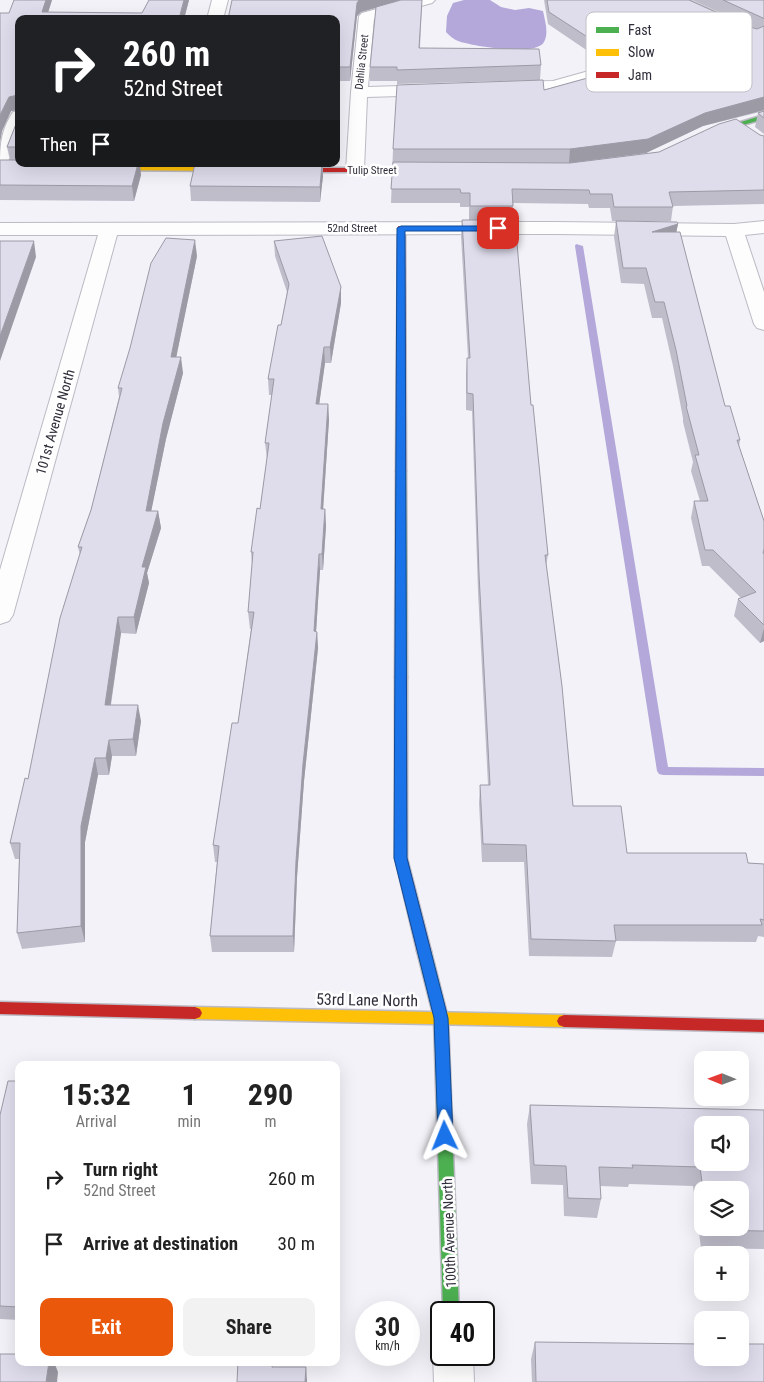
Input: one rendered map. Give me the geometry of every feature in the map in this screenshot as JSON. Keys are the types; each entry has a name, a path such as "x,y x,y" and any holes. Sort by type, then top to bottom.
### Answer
{"street":[{"path":"216,15 220,0"},
{"name":"Dahlia Street","path":"355,170 359,92 366,16 427,0"},
{"path":"676,0 702,12"},
{"path":"752,34 764,39"},
{"path":"496,88 554,86 586,77"},
{"path":"359,92 447,89"},
{"path":"693,140 710,132 764,117"},
{"path":"736,124 757,138"},
{"path":"3,165 15,128"},
{"path":"88,168 132,167"},
{"path":"194,167 246,170"},
{"name":"Tulip Street","path":"276,170 443,170"},
{"name":"52nd Street","path":"0,229 401,228 734,230 764,227"},
{"name":"100th Avenue North","path":"401,228 401,858 441,1018 451,1301"},
{"name":"101st Avenue North","path":"0,615 109,230"},
{"path":"734,230 764,324"},
{"name":"53rd Lane North","path":"0,1008 764,1026"},
{"path":"453,1366 454,1382"}],"shaded area":[{"path":"464,0 490,0 501,7 515,10 529,8 543,11 546,23 544,42 539,46 529,49 517,50 489,47 456,40 446,32 447,16 453,3"}],"building":[{"path":"14,0 46,0 42,12 142,13 149,0 184,0 180,15 15,15 15,96 9,97 0,115 0,13 9,13"},
{"path":"232,0 359,0 357,3 350,67 340,67 340,15 229,15"},
{"path":"401,0 422,0 419,48 539,49 541,65 397,70 397,67 370,67 376,7"},
{"path":"547,0 689,0 716,12 586,12 586,36 549,12"},
{"path":"723,0 764,0 764,19"},
{"path":"764,26 764,97 705,113 648,139 570,149 393,149 397,85 543,80 544,90 586,78 586,92 752,92 752,28 757,29"},
{"path":"764,111 764,118 758,113"},
{"path":"736,119 764,136 764,190 669,192 673,207 614,207 612,194 590,194 589,190 512,189 513,206 470,206 470,193 461,193 460,189 391,189 393,162 570,163 659,152 719,124"},
{"path":"15,127 15,147 7,147"},
{"path":"0,160 15,160 15,167 137,167 132,186 0,185"},
{"path":"194,167 322,167 320,187 190,186"},
{"path":"462,220 515,220 531,405 533,405 548,555 545,555 562,686 573,806 621,806 627,853 746,853 748,863 764,864 764,920 760,919 762,925 614,925 616,941 531,939 526,845 483,844 480,785 490,785 479,574 473,394 467,393 467,358 470,358"},
{"path":"616,221 677,222 678,224 652,232 680,232 725,406 730,406 740,440 737,440 764,521 764,625 738,599 756,592 713,550 705,550 694,501 708,501 695,455 699,455 686,406 676,350 664,302 655,302 646,268 623,268"},
{"path":"322,236 341,287 330,347 324,347 316,404 328,404 321,509 325,509 322,554 319,554 314,631 317,632 303,764 293,936 210,936 219,846 213,845 232,723 238,723 254,612 248,612 253,552 251,552 257,508 260,509 269,443 265,443 274,379 268,379 278,325 281,325 289,284 274,241"},
{"path":"166,238 195,240 171,357 181,357 163,423 146,511 158,511 142,567 146,567 134,617 118,617 105,705 138,705 133,739 109,740 106,758 95,758 81,826 81,926 17,933 20,843 10,843 25,778 28,779 60,618 82,547 78,547 91,510 122,388 118,388 151,263"},
{"path":"0,241 34,241 0,336"},
{"path":"8,1081 15,1081 15,1307 0,1306 0,1115"},
{"path":"530,1105 764,1110 764,1231 749,1231 749,1181 702,1181 701,1171 749,1171 749,1116 694,1116 694,1167 632,1165 633,1168 599,1167 601,1199 568,1198 566,1166 534,1165"},
{"path":"535,1342 694,1344 694,1366 749,1366 749,1344 764,1344 764,1382 536,1382"},
{"path":"0,1354 15,1354 15,1366 48,1366 46,1382 0,1382"},
{"path":"238,1366 306,1367 305,1382 237,1382"}],"waterway":[{"path":"579,246 663,771 764,772"}],"traffic: fast":[{"path":"705,134 764,117"},
{"path":"401,471 401,677"},
{"path":"424,951 441,1018 451,1301"}],"traffic: slow":[{"path":"102,168 232,169"},
{"path":"195,1013 564,1021"}],"traffic: jam":[{"path":"285,170 429,170"},
{"path":"401,228 401,471"},
{"path":"401,677 401,858 424,951"},
{"path":"0,1008 195,1013"},
{"path":"564,1021 764,1026"}],"route":[{"path":"445,1136 441,1018 401,858 401,228 498,228"}]}
